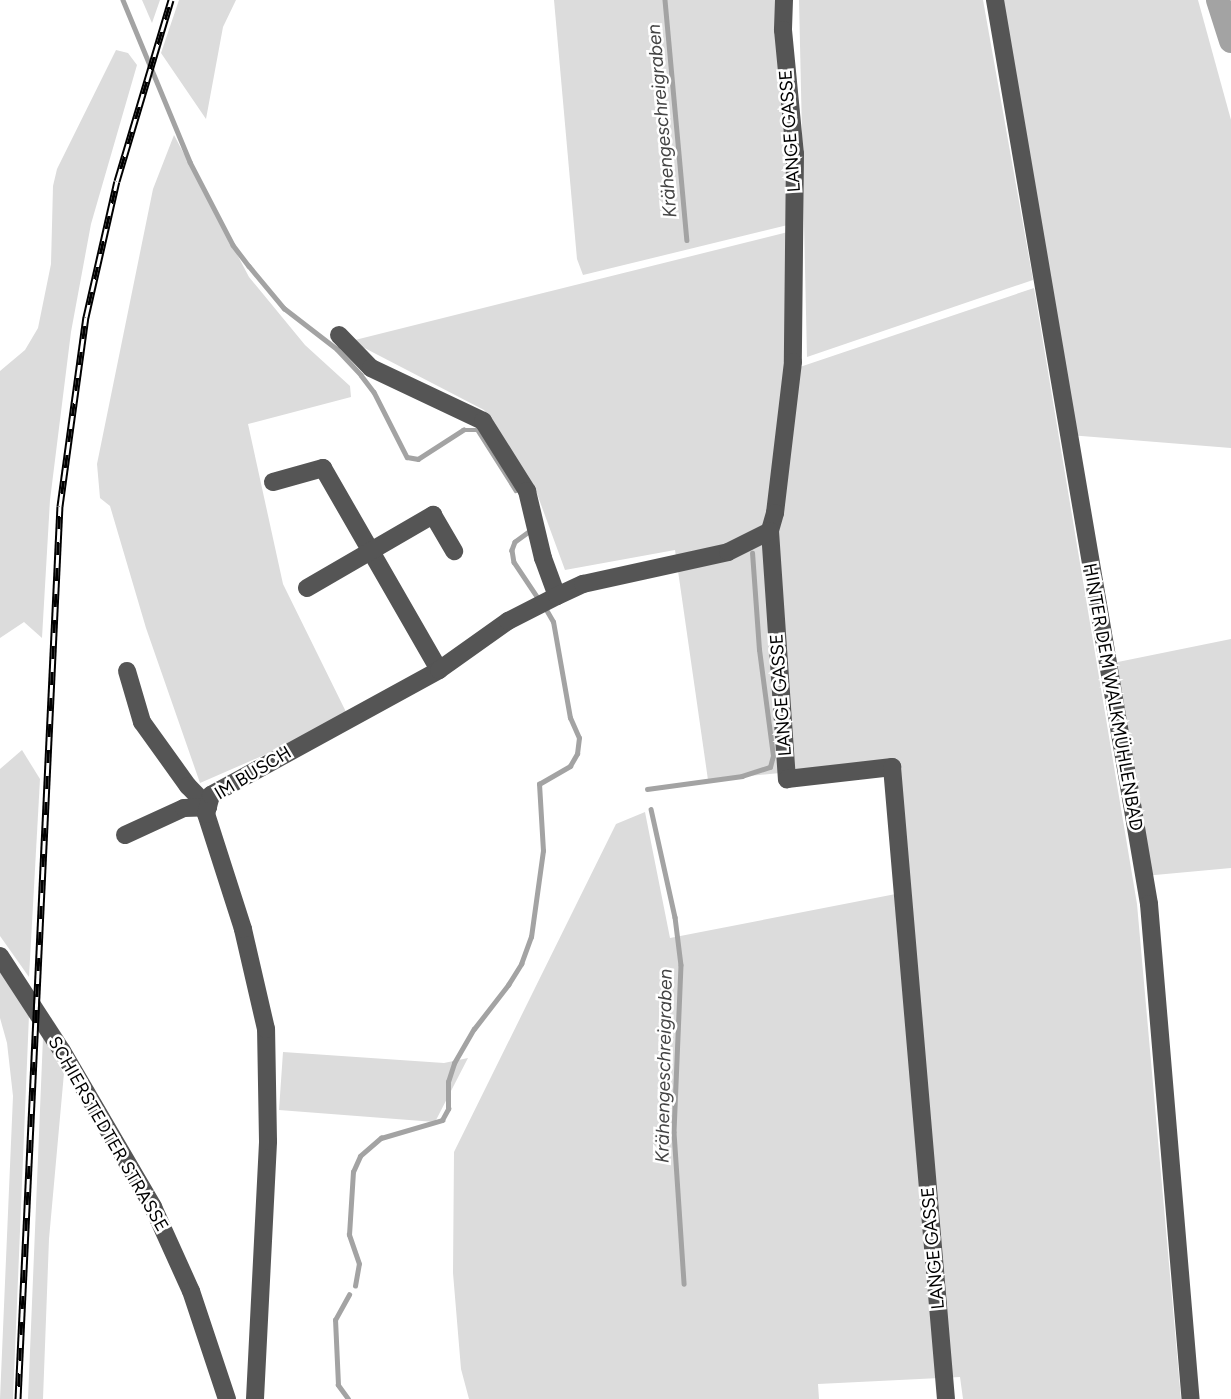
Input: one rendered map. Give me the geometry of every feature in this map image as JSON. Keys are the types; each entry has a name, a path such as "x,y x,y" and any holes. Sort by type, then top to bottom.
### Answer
{"street":[{"name":"LANGE GASSE","path":"784,0 783,30 794,154 793,362 775,513 769,531 787,779 892,767 946,1399"},
{"name":"HINTER DEM WALKMÜHLENBAD","path":"995,0 1149,904 1191,1399"},
{"path":"339,335 371,368 483,421 527,491 548,600"},
{"path":"273,482 323,468 439,670"},
{"path":"307,588 433,515 454,551"},
{"name":"IM BUSCH","path":"255,1399 268,1141 266,1029 243,929 206,814 211,795 439,670 508,621 548,600 583,584 728,552 769,531"},
{"path":"127,671 142,722 188,786 208,807"},
{"path":"125,835 184,808 208,807"},
{"name":"SCHIERSTEDTER STRASSE","path":"0,956 69,1063 153,1207 191,1291 227,1399"}],"shaded area":[{"path":"142,0 160,0 152,23"},
{"path":"179,0 236,0 223,27 206,119 161,53"},
{"path":"554,0 784,0 796,223 583,275 577,259"},
{"path":"799,0 983,0 1033,280 807,357"},
{"path":"995,0 1198,0 1231,120 1231,448 1069,435"},
{"path":"116,50 128,53 137,65 91,224 71,332 50,500 42,638 24,622 0,638 0,371 25,350 38,328 51,264 53,186 57,169"},
{"path":"174,135 249,277 305,345 350,386 351,397 248,424 283,584 349,718 200,783 146,628 110,506 100,498 97,464 153,189"},
{"path":"788,232 788,371 1034,288 1137,904 1181,1399 963,1399 960,1377 818,1384 819,1399 469,1399 461,1369 453,1273 454,1152 616,824 645,812 670,938 906,892 894,762 708,780 675,550 565,570 536,491 484,410 351,341"},
{"path":"1231,639 1231,868 1144,876 1108,664"},
{"path":"22,750 40,779 29,977 0,936 0,769"},
{"path":"0,968 29,1015 13,1399 0,1399 13,1096 7,1043 0,1018"},
{"path":"43,1037 64,1073 49,1239 43,1399 28,1399"},
{"path":"283,1052 444,1063 468,1058 435,1122 279,1110"}],"waterway":[{"path":"123,0 190,162 233,245 249,266 284,308 337,349 361,375 374,392 407,457 418,459 463,430 478,430 516,490"},
{"name":"Krähengeschreigraben","path":"665,0 687,240"},
{"path":"1218,0 1231,41"},
{"path":"533,529 515,542 512,550 514,562 540,601"},
{"name":"Krähengeschreigraben","path":"647,789 742,776 770,767 773,756 759,650 752,553"},
{"path":"355,1286 359,1264 349,1235 353,1172 360,1156 381,1138 442,1120 448,1109 448,1082 454,1063 474,1029 521,964 531,937 543,851 539,784 570,766 577,754 579,738 570,718 553,622 545,608"},
{"name":"Krähengeschreigraben","path":"651,809 675,917 681,965 674,1132 684,1284"},
{"path":"348,1399 338,1385 335,1320 349,1295"}],"railway":[{"path":"18,1399 60,506 86,317 117,181 171,0"}]}
